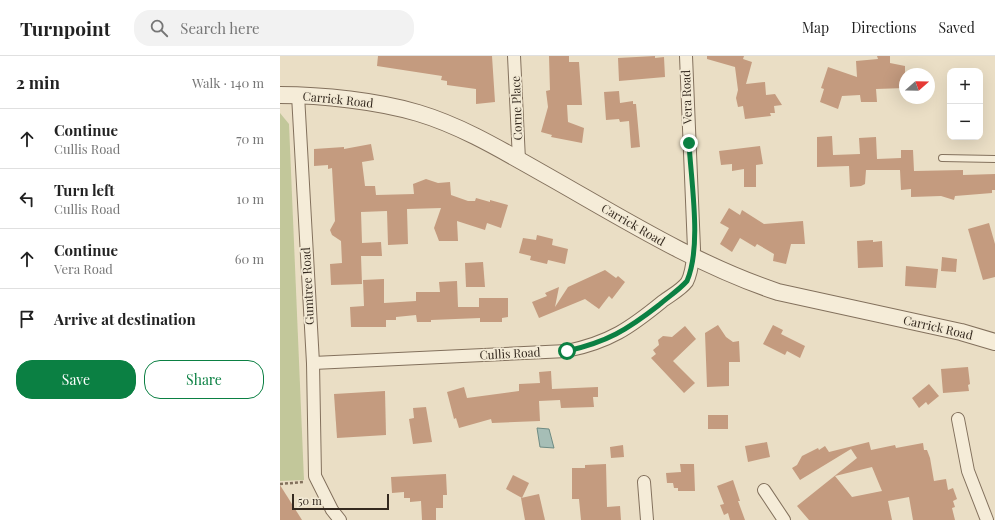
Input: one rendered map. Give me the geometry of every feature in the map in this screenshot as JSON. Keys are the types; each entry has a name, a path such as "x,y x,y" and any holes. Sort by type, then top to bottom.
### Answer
{"street":[{"name":"Corne Place","path":"514,56 519,160"},
{"name":"Vera Road","path":"686,56 689,143 694,214 693,258"},
{"name":"Carrick Road","path":"280,95 298,95 388,106 418,113 486,141 693,258 749,282 778,292 961,332 995,342"},
{"name":"Gumtree Road","path":"298,95 313,363 315,476"},
{"name":"Cullis Road","path":"313,363 567,351 593,346 633,325 683,286 690,275 693,258"},
{"path":"958,419 968,471 987,520"},
{"path":"315,476 332,510 340,520"},
{"path":"644,482 647,520"},
{"path":"764,490 784,520"}],"lane":[{"path":"942,158 995,159"}],"path":[{"path":"280,484 307,481 315,476"}],"green space":[{"path":"280,113 289,124 304,480 280,481"}],"water":[{"path":"537,428 549,429 554,448 540,447"}],"building":[{"path":"378,56 492,56 495,102 476,104 476,89 447,85 447,81 441,80 442,76 377,66"},
{"path":"549,56 569,56 569,62 579,62 582,105 567,105 568,122 584,128 582,143 551,137 552,135 541,132 548,107 546,91 550,90"},
{"path":"655,56 655,58 664,57 665,77 619,81 618,58"},
{"path":"707,56 744,56 743,59 752,62 746,84 765,82 766,95 775,94 782,105 774,106 775,113 770,113 771,116 745,119 743,106 738,107 736,98 738,90 735,67 707,59"},
{"path":"877,56 890,56 890,63 905,66 905,68 899,68 899,88 876,89 877,102 861,102 860,95 842,96 838,109 820,102 824,89 821,88 828,67 857,77 856,61 878,59"},
{"path":"619,91 620,103 633,101 633,104 636,104 640,147 631,148 629,121 620,122 619,119 606,120 604,92"},
{"path":"832,136 833,155 860,154 859,138 876,137 877,159 901,158 901,150 913,150 914,171 963,170 963,175 995,174 995,190 992,190 992,193 955,196 954,200 941,196 911,197 911,189 901,190 900,170 866,170 865,184 850,187 849,166 817,167 817,137"},
{"path":"371,144 374,160 362,162 365,186 375,186 376,195 414,194 413,184 426,179 438,183 450,182 451,195 468,201 475,201 476,198 508,205 501,228 487,223 485,230 457,221 458,241 439,241 434,228 441,208 407,209 408,244 388,245 387,211 361,212 362,243 381,242 382,256 361,256 362,284 331,285 330,264 342,263 341,241 332,235 330,230 335,221 332,168 328,169 328,165 314,166 314,149 344,147 344,149"},
{"path":"760,146 763,164 756,165 756,187 744,187 744,169 732,171 732,164 721,165 719,151"},
{"path":"729,208 740,215 742,210 764,224 803,221 805,244 791,244 786,264 773,261 774,254 757,244 755,247 740,238 732,252 720,244 729,228 720,223"},
{"path":"989,223 995,244 995,277 983,280 968,229"},
{"path":"537,235 553,239 552,245 568,249 565,264 548,260 547,264 530,260 531,256 519,253 523,238 536,240"},
{"path":"873,240 873,242 882,241 883,267 858,268 857,241"},
{"path":"942,257 957,259 956,272 941,271"},
{"path":"483,262 485,287 466,287 465,263"},
{"path":"906,266 938,269 936,288 905,286"},
{"path":"605,270 616,278 618,276 625,282 612,299 609,296 599,309 585,299 539,318 532,302 547,296 545,293 559,287 555,307 568,287"},
{"path":"384,279 384,303 416,301 416,292 440,292 439,282 457,281 458,307 479,307 479,298 508,298 508,317 502,318 502,322 480,322 480,318 417,322 416,315 396,317 396,320 386,320 386,327 351,327 350,307 364,306 363,280"},
{"path":"718,325 726,337 733,342 739,341 740,362 729,362 729,386 707,387 705,333"},
{"path":"773,325 783,330 781,334 805,346 800,358 787,351 785,355 763,344"},
{"path":"685,326 696,339 673,361 695,383 684,393 651,358 656,354 653,350 659,345 658,340 663,336 672,337"},
{"path":"968,367 970,384 968,385 969,391 943,393 941,369"},
{"path":"551,371 552,389 598,387 598,397 593,397 594,407 561,408 560,400 539,401 540,421 492,423 491,419 459,428 456,418 454,419 447,392 464,387 467,398 519,391 519,384 540,383 539,372"},
{"path":"929,384 939,396 928,405 926,402 919,408 912,398"},
{"path":"385,391 386,435 337,438 334,394"},
{"path":"426,407 432,442 413,444 409,419 414,418 413,408"},
{"path":"708,415 728,415 728,429 708,429"},
{"path":"767,442 770,457 748,462 745,446"},
{"path":"869,442 871,450 895,445 896,448 923,443 924,450 927,450 930,458 934,481 946,479 948,490 953,488 957,499 953,501 955,507 952,508 955,520 913,520 909,497 888,501 892,520 809,520 797,506 857,458 851,449 800,480 792,468 797,465 802,456 818,448 819,450 825,446 829,452","holes":["872,467 882,491 852,497 835,476"]},
{"path":"623,445 624,457 611,458 610,447"},
{"path":"606,464 607,507 620,506 621,520 581,520 579,499 572,499 572,468 585,468 585,465"},
{"path":"680,464 694,464 695,491 678,491 678,488 674,488 673,483 667,483 666,473 681,472"},
{"path":"446,474 447,495 443,495 443,508 436,508 436,520 422,520 421,501 410,502 410,498 404,498 404,492 392,493 391,477"},
{"path":"513,475 529,483 522,498 506,489"},
{"path":"733,480 740,501 738,501 745,520 730,520 728,513 724,515 720,505 724,504 717,486"},
{"path":"280,485 302,520 280,520"},
{"path":"539,494 545,520 525,520 521,498"}],"route":[{"path":"567,351 593,346 633,325 683,286 687,281 690,275 694,249 694,214 689,143"}]}
